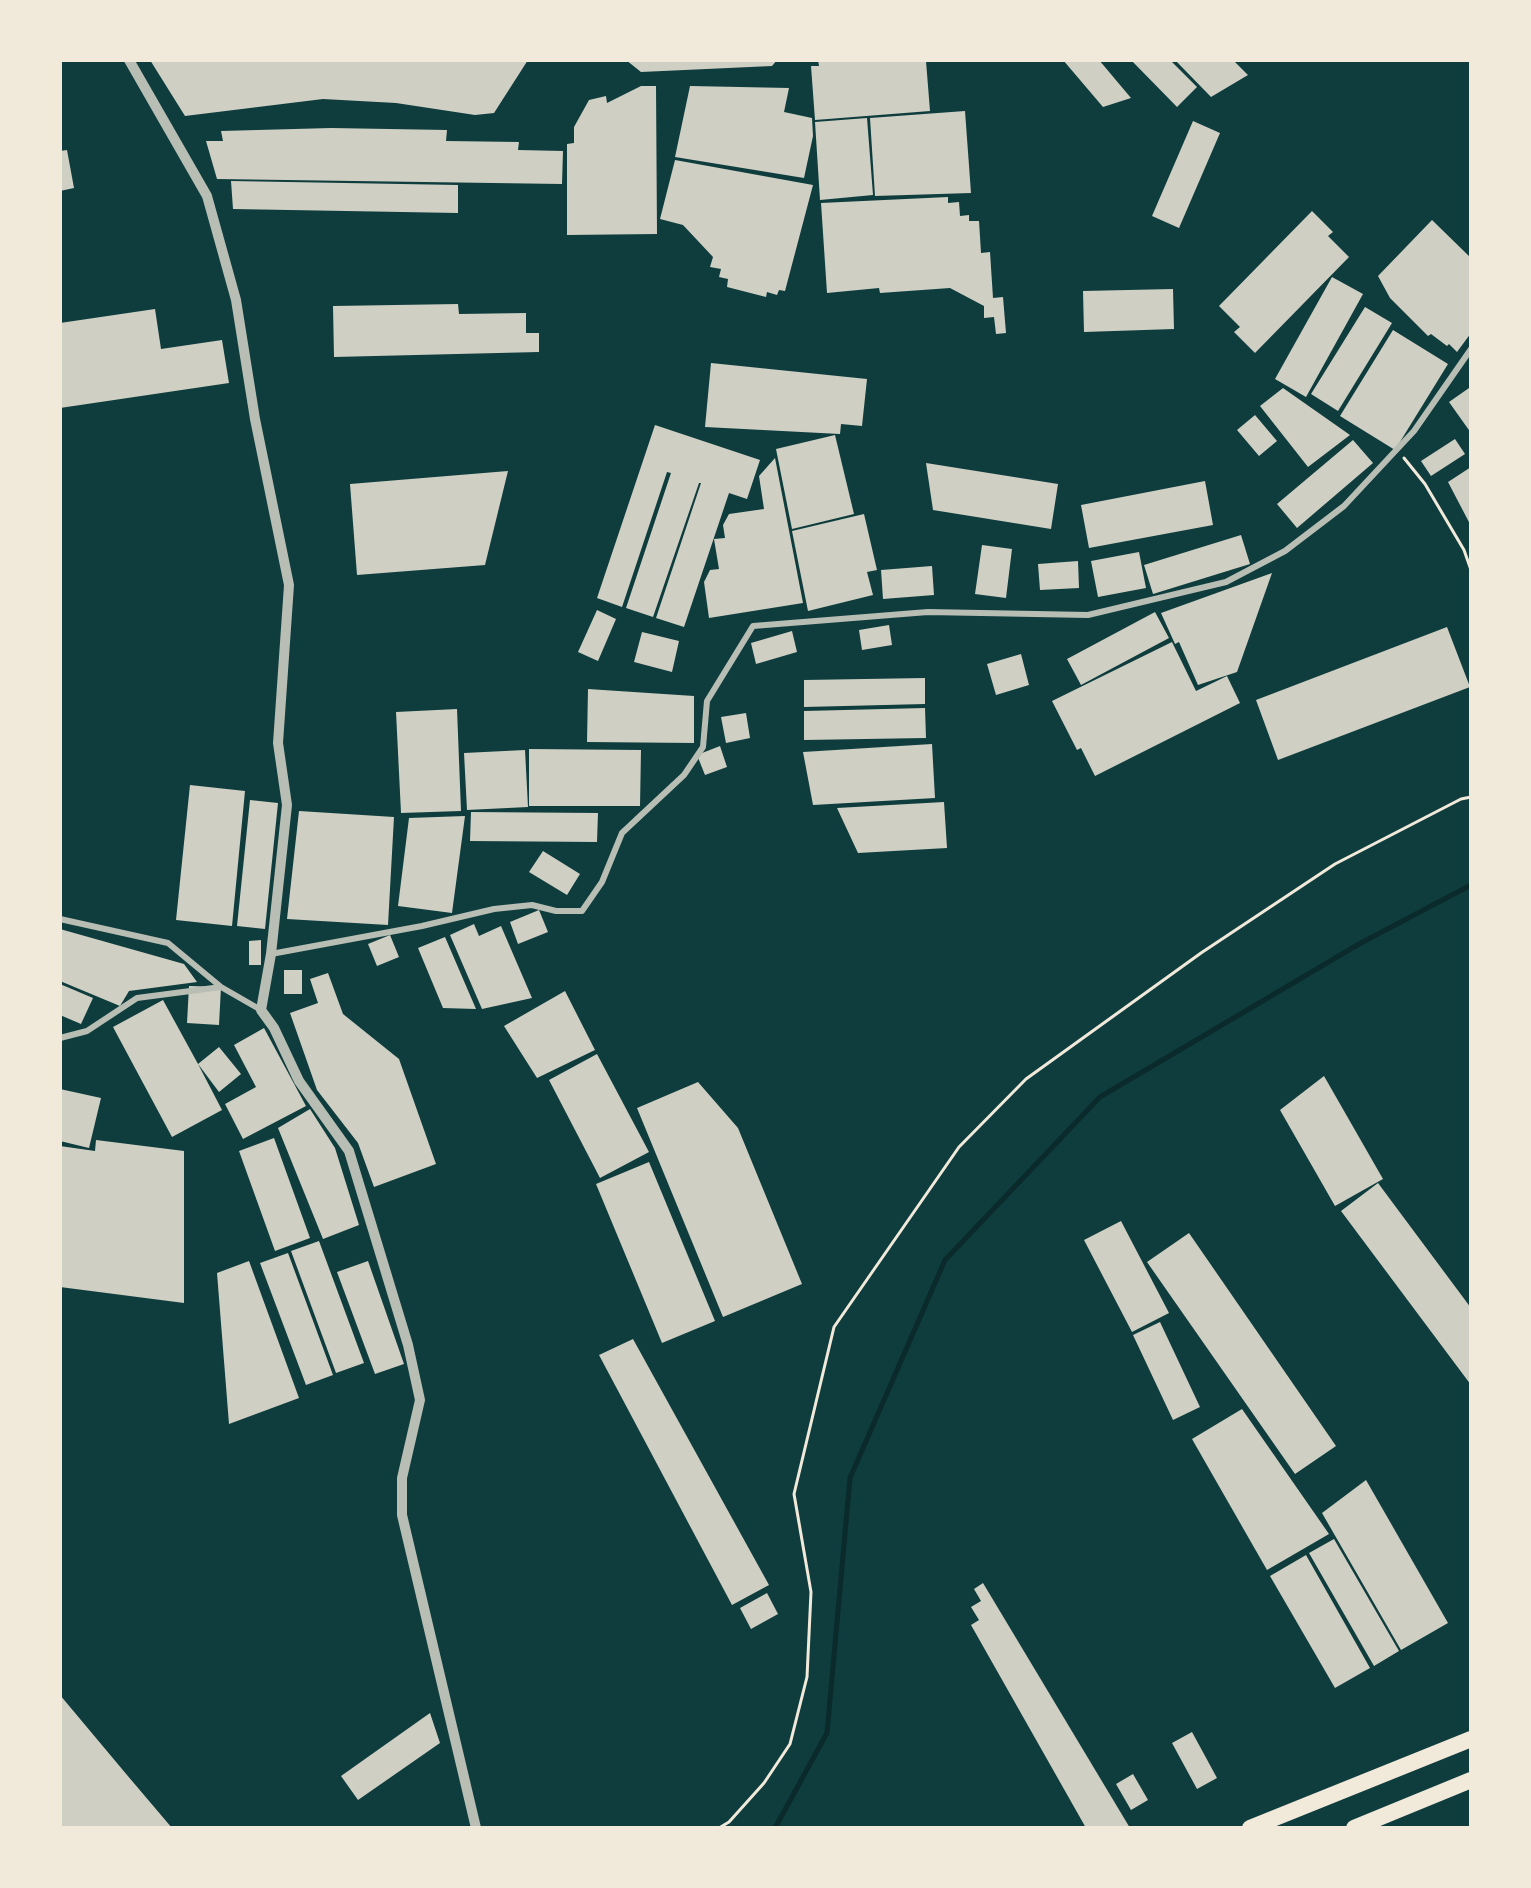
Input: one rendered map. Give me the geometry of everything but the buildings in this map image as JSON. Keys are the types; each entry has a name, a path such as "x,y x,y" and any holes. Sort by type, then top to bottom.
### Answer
{"highway":[{"path":"1250,1828 1471,1739"},
{"path":"1354,1828 1471,1780"}],"street":[{"path":"129,60 207,196 236,300 255,419 289,585 278,743 287,805 271,954 261,1010"},
{"path":"271,954 422,926 494,909 532,905 556,911 582,911 602,882 622,833 684,775 703,747 707,701 753,626 928,612 1088,615 1226,582 1285,551 1344,506 1414,431 1471,349"},
{"path":"60,919 168,943 221,987 261,1010 274,1028 299,1081 349,1151 408,1345 420,1400 402,1478 402,1515 476,1828"},
{"path":"60,1038 87,1031 137,998 221,987"}],"path":[{"path":"1396,450 1425,484 1464,550 1471,570"},
{"path":"719,1828 729,1822 764,1783 790,1744 807,1677 811,1592 794,1494 834,1327 959,1147 1026,1079 1201,953 1335,864 1461,799 1471,797"}],"waterway":[{"path":"775,1828 827,1733 850,1478 945,1260 1100,1097 1359,944 1471,885"}]}
